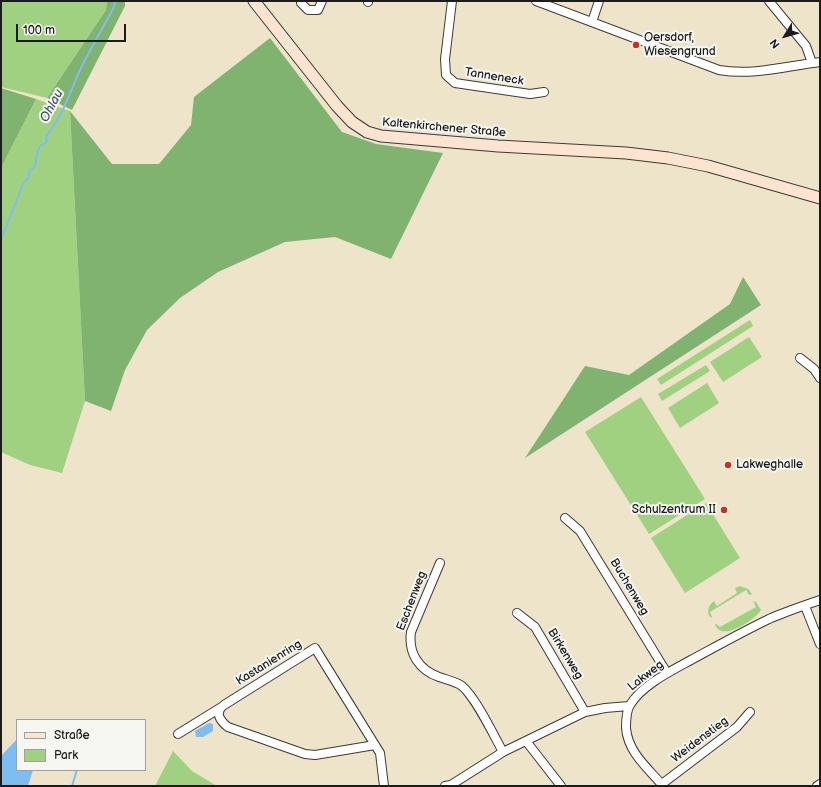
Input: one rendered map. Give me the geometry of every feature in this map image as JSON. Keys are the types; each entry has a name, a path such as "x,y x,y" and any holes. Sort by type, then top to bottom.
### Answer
{"main road":[{"name":"Kaltenkirchener Straße","path":"254,1 337,106 352,122 367,132 381,136 498,146 626,153 668,158 708,166 820,198"}],"street":[{"path":"301,1 301,3 308,10 318,10 322,1"},
{"name":"Tanneneck","path":"452,1 445,59 446,75 455,83 530,94 544,92"},
{"path":"536,1 719,70 749,72 816,62 806,46 769,1"},
{"path":"592,22 599,1"},
{"path":"800,358 814,369 820,378"},
{"name":"Buchenweg","path":"565,518 580,531 667,673"},
{"name":"Eschenweg","path":"440,563 411,632 411,649 416,660 428,672 461,686 472,697 503,752"},
{"name":"Lakweg","path":"445,786 451,785 503,752 585,712 605,708 629,706 636,697 667,673 770,619 820,600"},
{"path":"805,606 820,644"},
{"name":"Birkenweg","path":"517,613 535,627 585,712"},
{"name":"Kastanienring","path":"178,734 315,648 380,753 384,786"},
{"path":"629,706 626,730 632,746 640,760 662,785"},
{"path":"220,708 219,718 222,723 228,727 305,754 315,755 375,745"},
{"name":"Weidenstieg","path":"662,785 737,727 750,712"},
{"path":"526,741 561,786"}],"green space":[{"path":"1,1 107,1 106,10 47,98 1,87"},
{"path":"107,1 125,1 125,6 72,110 47,98 106,10"},
{"path":"270,38 342,132 376,144 443,153 391,259 335,237 285,242 218,272 180,298 147,330 125,370 111,411 85,401 70,111 112,164 159,164 191,125 194,97"},
{"path":"1,88 36,99 1,168"},
{"path":"36,99 70,111 85,401 62,473 30,465 1,452 1,168"},
{"path":"743,277 761,305 525,458 585,366 629,375 730,304"},
{"path":"750,320 753,326 661,385 657,379"},
{"path":"749,337 762,357 723,382 710,362"},
{"path":"706,365 710,371 662,401 658,394"},
{"path":"707,383 719,403 680,428 668,408"},
{"path":"641,397 705,499 649,534 585,432"},
{"path":"706,503 740,558 685,593 651,538"},
{"path":"740,586 748,589 752,594 749,595 746,590 710,612 711,618 708,611 712,603 714,601 717,606 737,593 735,588"},
{"path":"753,601 756,602 761,610 752,619 730,631 718,629 715,624 720,627 756,607"},
{"path":"173,751 192,771 217,786 155,786"}],"water":[{"path":"209,723 213,724 213,731 203,737 196,737 195,731"},
{"path":"16,740 16,771 33,771 28,786 1,786 1,756"}],"waterway":[{"name":"Ohlau","path":"1,240 23,184 28,178 30,170 35,167 40,146 47,142 46,136 57,121 80,70 114,7 115,1"},
{"path":"72,786 77,771"}],"place":[{"name":"Oersdorf, Wiesengrund","path":"636,45"},
{"name":"Lakweghalle","path":"728,465"},
{"name":"Schulzentrum II","path":"724,510"}]}
